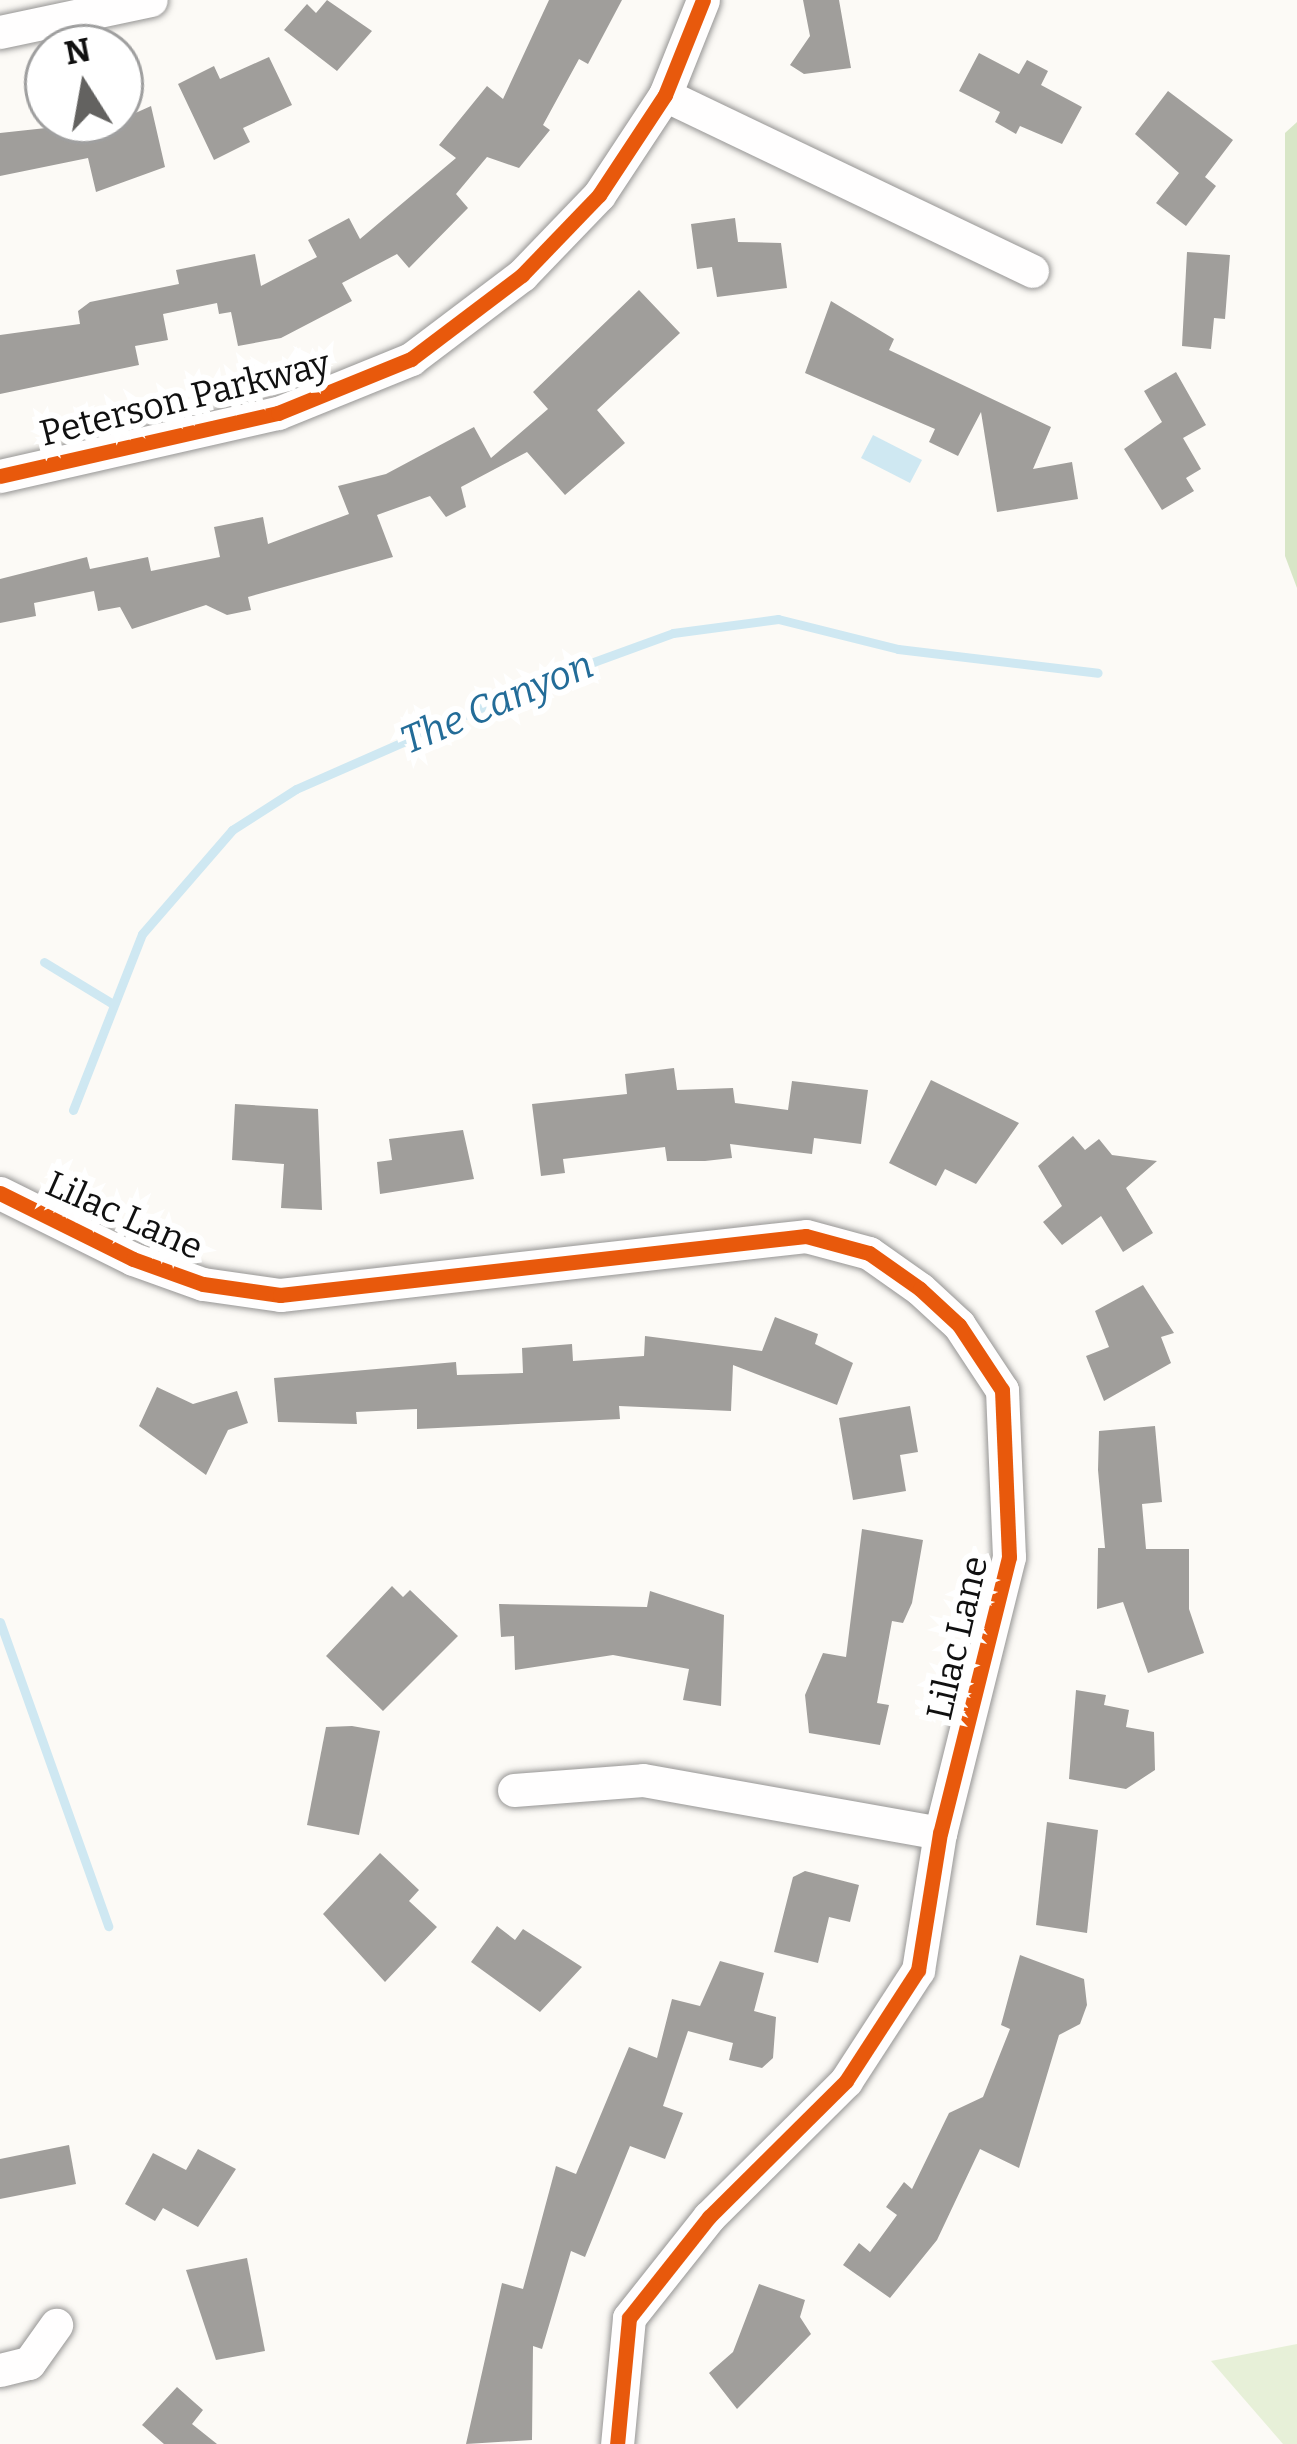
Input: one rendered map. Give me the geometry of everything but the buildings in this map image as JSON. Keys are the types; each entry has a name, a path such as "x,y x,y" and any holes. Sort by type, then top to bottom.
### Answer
{"street":[{"path":"0,32 151,0"},
{"name":"Peterson Parkway","path":"0,476 278,413 411,358 565,234 665,95 703,0"},
{"path":"665,95 1032,272"},
{"name":"Lilac Lane","path":"0,1193 133,1259 280,1295 806,1235 868,1252 958,1324 1002,1390 1009,1557 940,1833 918,1970 870,2046 629,2318 617,2444"},
{"path":"514,1790 643,1780 940,1833"},
{"path":"0,2370 29,2363 56,2325"}],"green space":[{"path":"1297,122 1297,588 1285,556 1285,133"},
{"path":"1297,2344 1297,2444 1283,2444 1211,2361"}],"water":[{"path":"873,435 922,460 910,483 861,458"}],"waterway":[{"name":"The Canyon","path":"73,1110 142,934 232,830 296,789 544,680 673,633 778,619 898,649 1098,673"},
{"path":"44,962 113,1004"},
{"path":"0,1622 108,1926"}],"cycle path":[{"path":"0,476 278,413 411,359 522,275 599,195 665,95 703,0"},
{"path":"0,1193 133,1259 203,1284 280,1295 806,1236 869,1253 920,1289 959,1325 1002,1390 1009,1557 940,1833 918,1970 846,2081 709,2217 629,2318 617,2444"}]}
